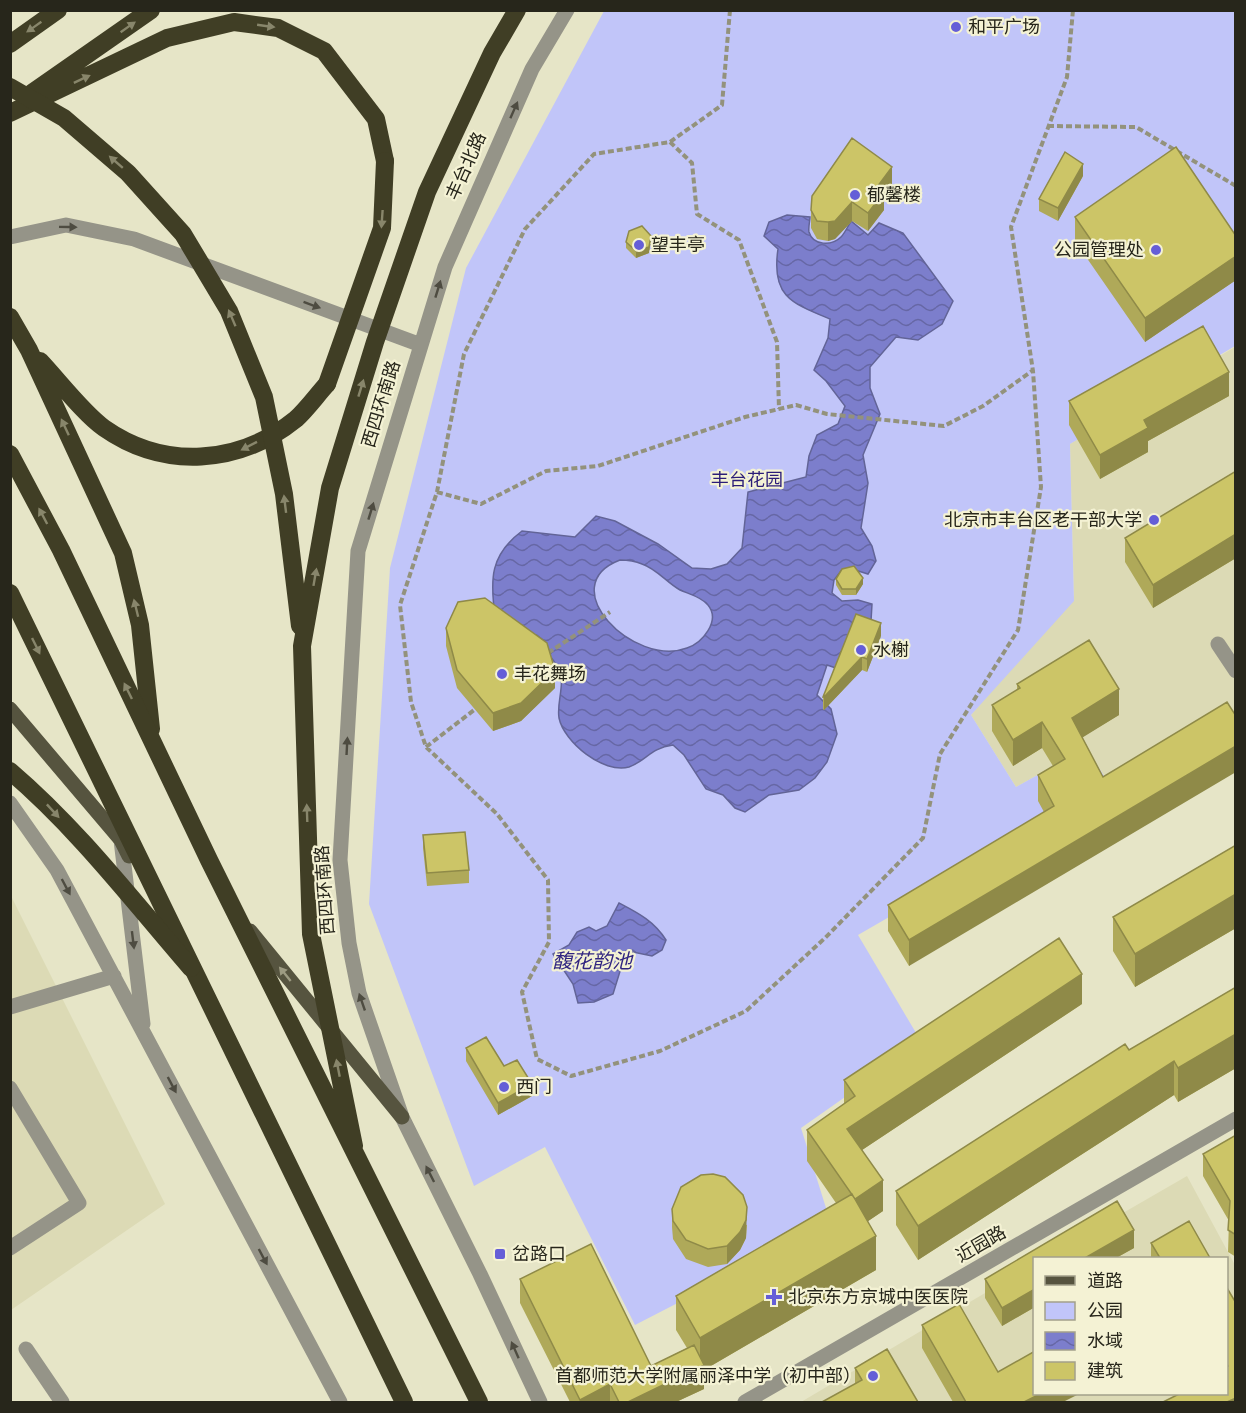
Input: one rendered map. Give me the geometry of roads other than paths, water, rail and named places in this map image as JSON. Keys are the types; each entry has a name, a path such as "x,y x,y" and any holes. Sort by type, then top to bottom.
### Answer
{"highway":[{"path":"10,44 58,10"},
{"path":"10,108 151,10"},
{"path":"302,646 330,488 375,342 427,192 492,53 518,10"},
{"path":"10,113 167,38 234,22 278,28 324,51 376,120 385,161 382,228 327,384 296,419 244,450 200,458 155,453 103,428 29,350"},
{"path":"10,87 64,118 128,172 183,234 229,310 264,397 284,494 302,646 310,934 354,1146"},
{"path":"10,317 29,350 123,554 140,625 151,729"},
{"path":"10,454 61,550 209,860 354,1146 479,1402"},
{"path":"10,593 403,1402"},
{"path":"10,771 41,798 92,853 191,968"}],"main road":[{"path":"10,709 121,840 403,1402"},
{"path":"151,729 243,922 479,1402"},
{"path":"243,922 402,1117"}],"street":[{"name":"丰台北路","path":"421,345 450,256 532,69 567,10"},
{"path":"10,237 66,225 134,239 421,345"},
{"name":"西四环南路","path":"421,345 358,551 340,860 350,943 359,993 402,1117 540,1402"},
{"path":"1218,644 1236,671"},
{"path":"10,803 57,870 340,1402"},
{"path":"121,840 145,1033"},
{"path":"10,1007 114,976"},
{"path":"10,1088 79,1203 10,1248"},
{"name":"近园路","path":"745,1402 1236,1119"},
{"path":"26,1349 62,1402"}],"water":[{"path":"787,215 810,217 811,237 823,243 833,242 841,237 851,221 868,235 879,223 903,233 953,301 942,324 918,340 896,337 870,367 870,388 880,414 863,455 868,483 861,528 872,546 876,561 868,574 852,569 841,571 834,580 832,593 842,601 858,600 872,604 871,621 836,668 827,665 817,695 831,709 837,734 827,762 815,778 799,790 769,795 745,812 735,808 723,795 706,789 684,755 673,745 653,752 629,767 619,768 597,761 576,746 568,737 559,718 561,677 559,670 550,656 528,637 495,616 493,579 498,559 504,549 522,531 575,537 596,516 615,521 658,544 692,568 711,569 727,564 742,548 748,492 806,477 809,456 817,435 838,424 845,406 826,381 814,370 828,338 830,319 804,308 787,296 781,288 777,265 778,249 764,236 769,222","holes":["620,560 634,561 647,566 675,587 705,602 711,611 712,618 704,636 687,648 666,651 645,646 625,636 608,621 597,605 594,588 601,572"]},
{"name":"馥花韵池","path":"619,903 639,914 656,928 666,940 662,950 652,956 633,952 622,955 621,968 613,994 594,1002 578,1003 573,984 553,954 569,945 577,932 589,927 596,931 607,926"}],"place":[{"name":"和平广场","path":"956,27"},
{"name":"郁馨楼","path":"855,195"},
{"name":"望丰亭","path":"639,245"},
{"name":"公园管理处","path":"1156,250"},
{"name":"北京市丰台区老干部大学","path":"1154,520"},
{"name":"水榭","path":"861,650"},
{"name":"丰花舞场","path":"502,674"},
{"name":"西门","path":"504,1087"},
{"name":"岔路口","path":"500,1254"},
{"name":"北京东方京城中医医院","path":"774,1297"},
{"name":"首都师范大学附属丽泽中学（初中部）","path":"873,1376"}],"park label":[{"name":"丰台花园","path":"747,480"}]}
